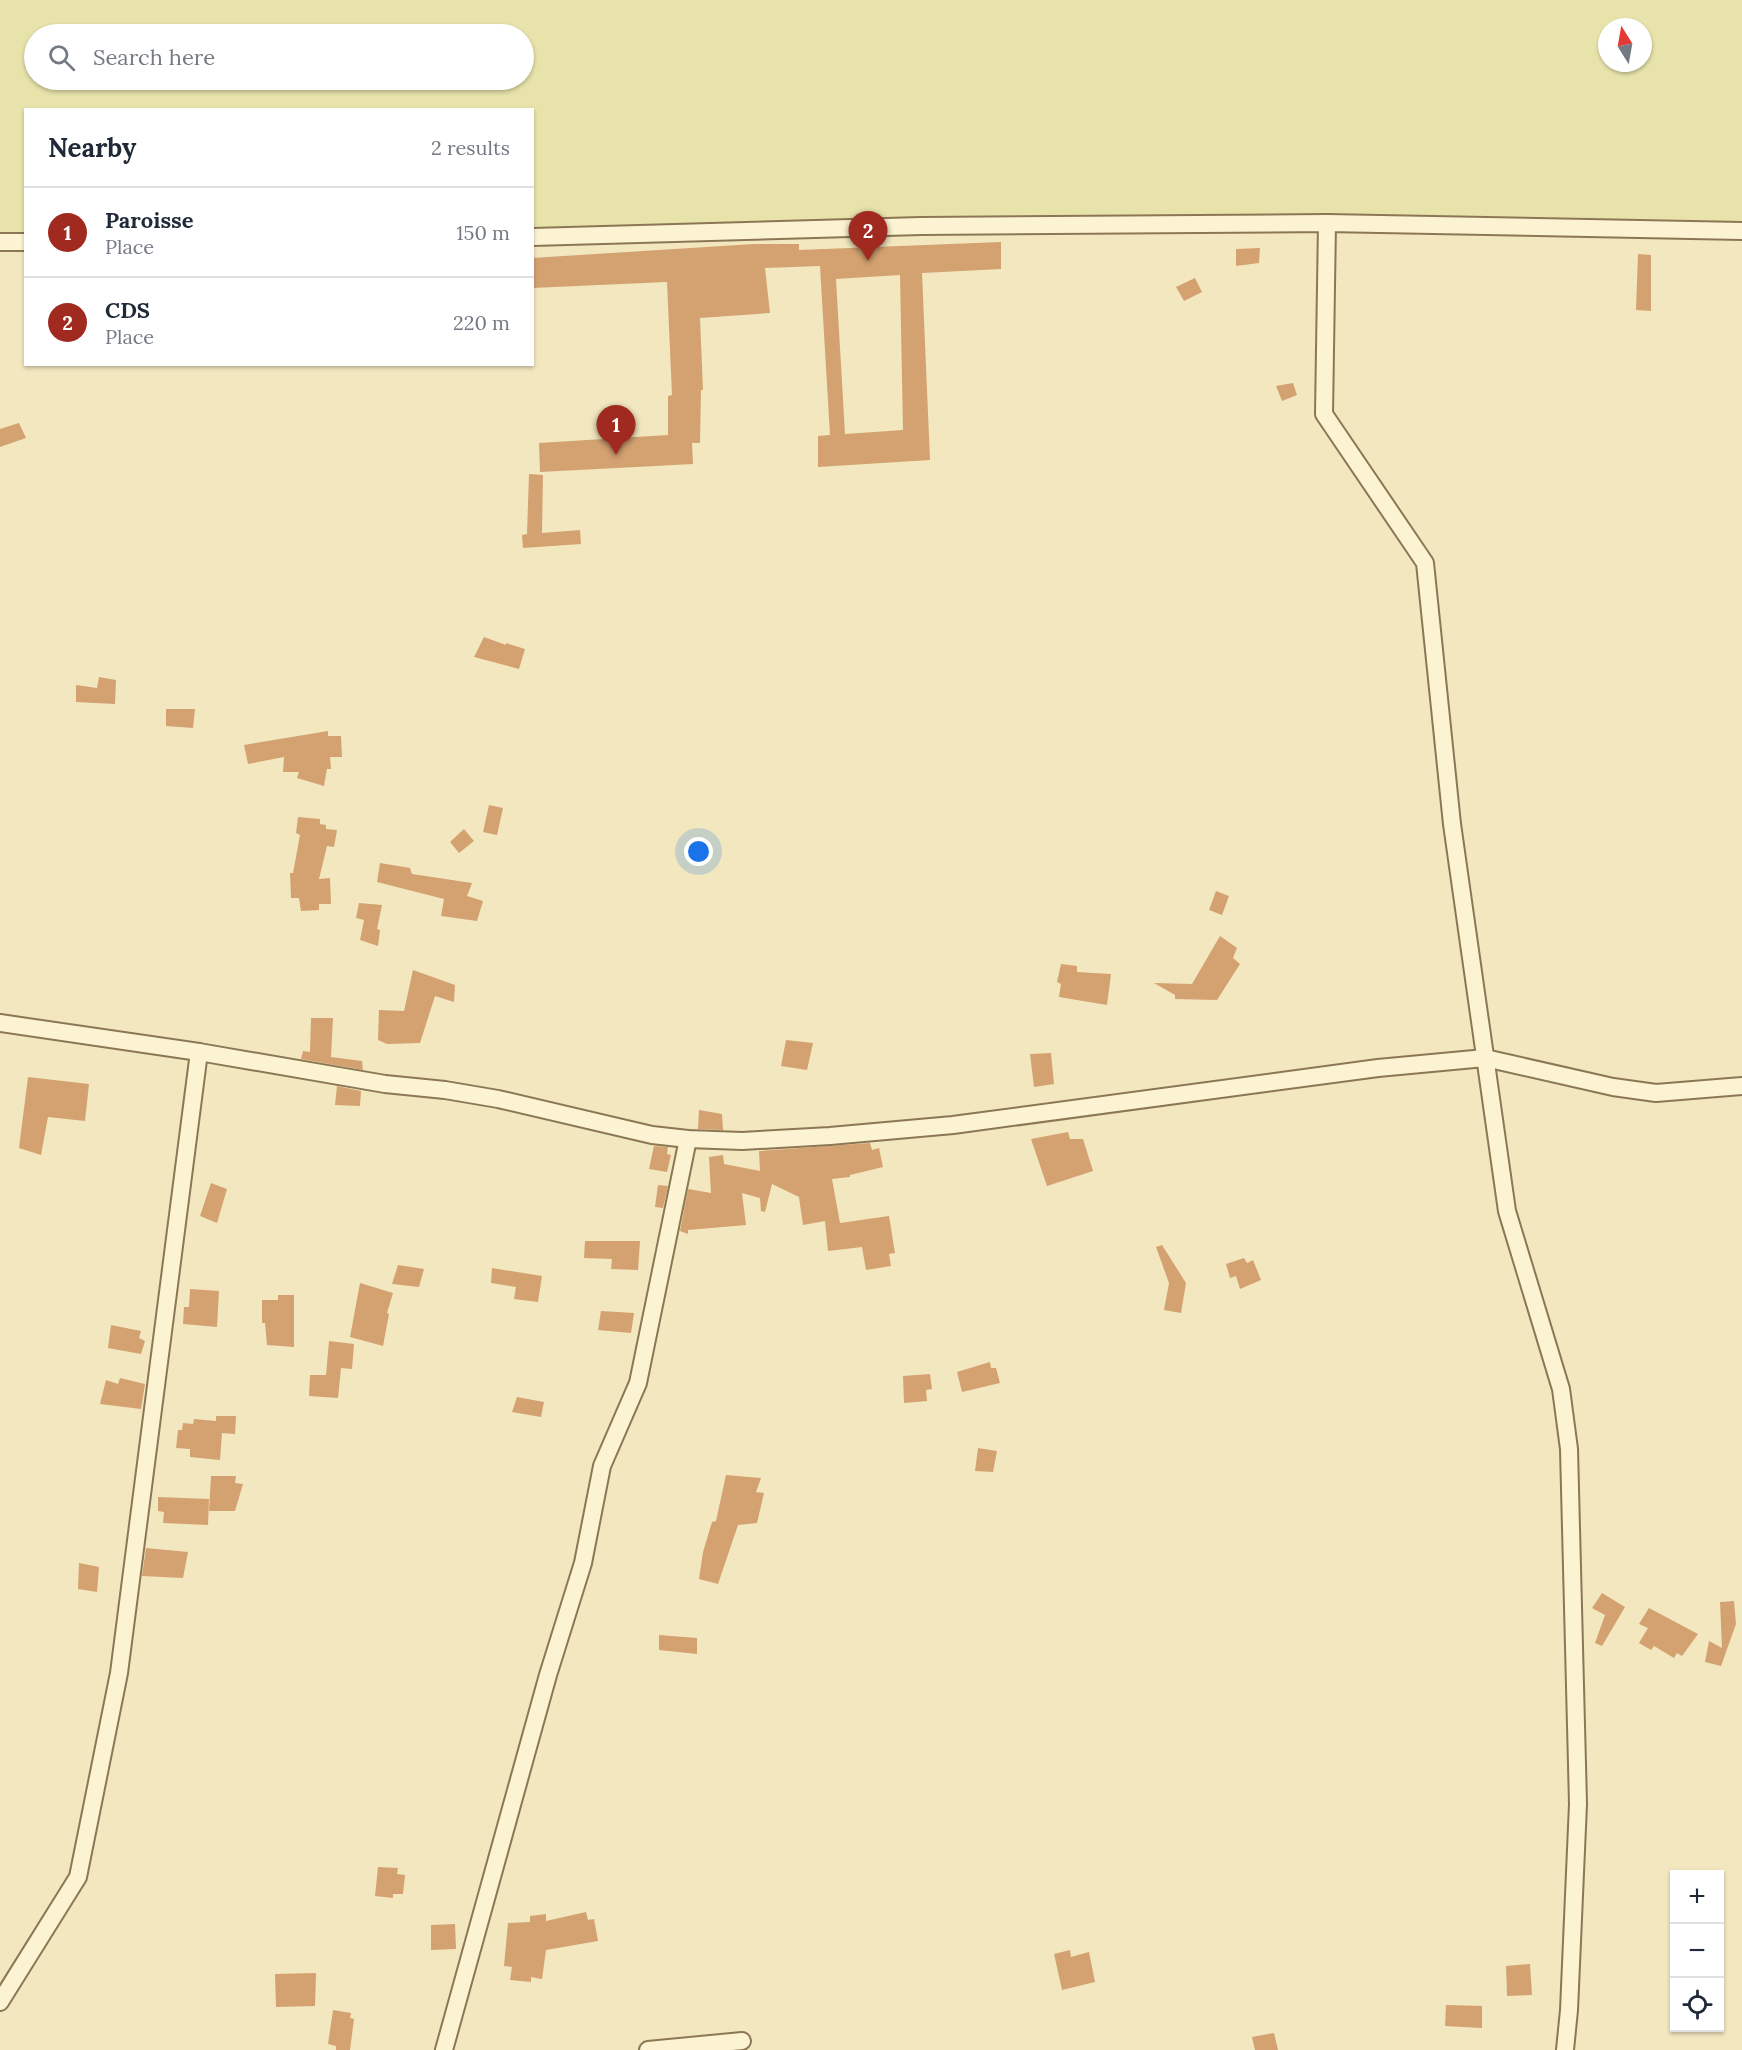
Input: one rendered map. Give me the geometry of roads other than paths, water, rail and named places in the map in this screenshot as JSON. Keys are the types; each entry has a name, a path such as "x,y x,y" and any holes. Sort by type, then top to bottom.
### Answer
{"street":[{"path":"1327,223 1324,414 1425,563 1452,824 1507,1211 1562,1389 1569,1449 1578,1804 1569,2010 1565,2050"},
{"path":"534,237 921,226 1327,223 1742,231"},
{"path":"0,242 24,242"},
{"path":"0,1023 199,1052 385,1084 488,1097 652,1135 742,1141 808,1138 953,1125 1378,1068 1485,1058 1613,1088 1656,1093 1742,1086"},
{"path":"0,2002 78,1877 119,1673 199,1052"},
{"path":"444,2050 548,1675 583,1563 602,1466 638,1383 688,1139"},
{"path":"648,2050 742,2041"}],"place":[{"name":"CDS","path":"868,261"},
{"name":"Paroisse","path":"616,455"}]}
